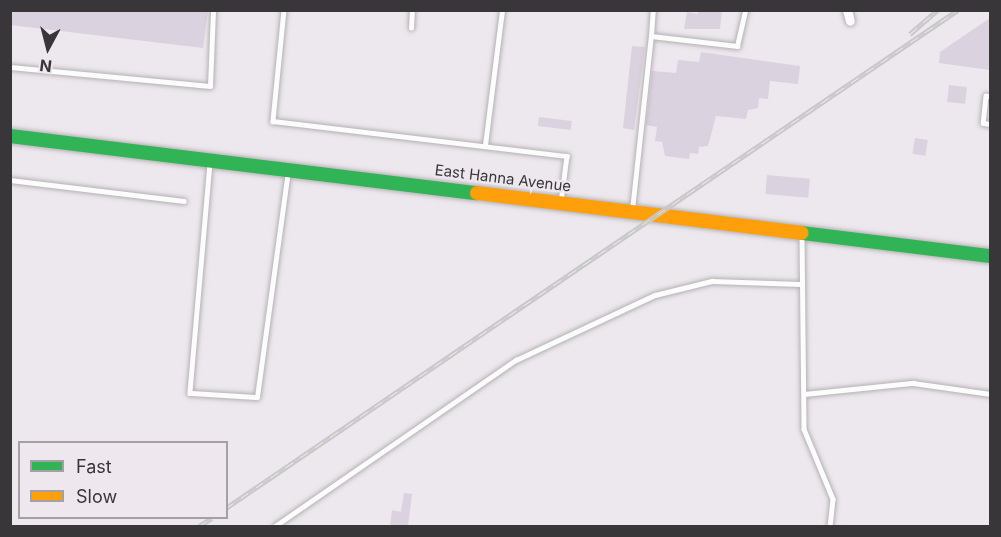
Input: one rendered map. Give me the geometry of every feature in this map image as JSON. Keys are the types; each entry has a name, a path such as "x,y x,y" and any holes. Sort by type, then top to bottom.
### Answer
{"street":[{"path":"847,10 850,21"},
{"name":"East Hanna Avenue","path":"10,136 990,256"}],"lane":[{"path":"10,67 210,86 213,10"},
{"path":"284,10 273,121 567,156 561,202"},
{"path":"411,27 412,10"},
{"path":"485,146 502,10"},
{"path":"632,213 653,10"},
{"path":"651,36 736,46 745,10"},
{"path":"990,97 986,96 983,123 990,124"},
{"path":"210,160 190,393 257,397 289,170"},
{"path":"10,180 184,201"},
{"path":"803,232 800,284 804,429 833,499 830,526"},
{"path":"275,526 516,360 655,296 712,281 800,284"},
{"path":"804,394 913,383 990,394"}],"building":[{"path":"10,10 208,10 203,48 10,25"},
{"path":"698,10 722,10 720,29 684,29 687,12 698,14"},
{"path":"990,18 990,70 939,63 940,52"},
{"path":"632,46 645,47 634,130 623,128"},
{"path":"701,52 800,66 798,84 770,81 768,99 759,98 758,108 748,110 746,119 716,116 708,146 699,147 698,154 690,153 689,159 665,156 662,142 655,141 657,127 646,125 652,71 676,73 678,60 699,62"},
{"path":"949,85 967,87 965,104 947,102"},
{"path":"539,117 572,121 571,130 538,126"},
{"path":"915,138 928,140 925,156 912,154"},
{"path":"767,175 810,179 808,198 765,194"},
{"path":"404,493 412,494 408,526 390,526 392,510 401,512"}],"railway":[{"path":"910,34 938,10"},
{"path":"228,507 958,10"},
{"path":"199,526 210,519"}],"traffic: fast":[{"path":"10,136 477,193"},
{"path":"802,233 990,256"}],"traffic: slow":[{"path":"477,193 802,233"}]}
